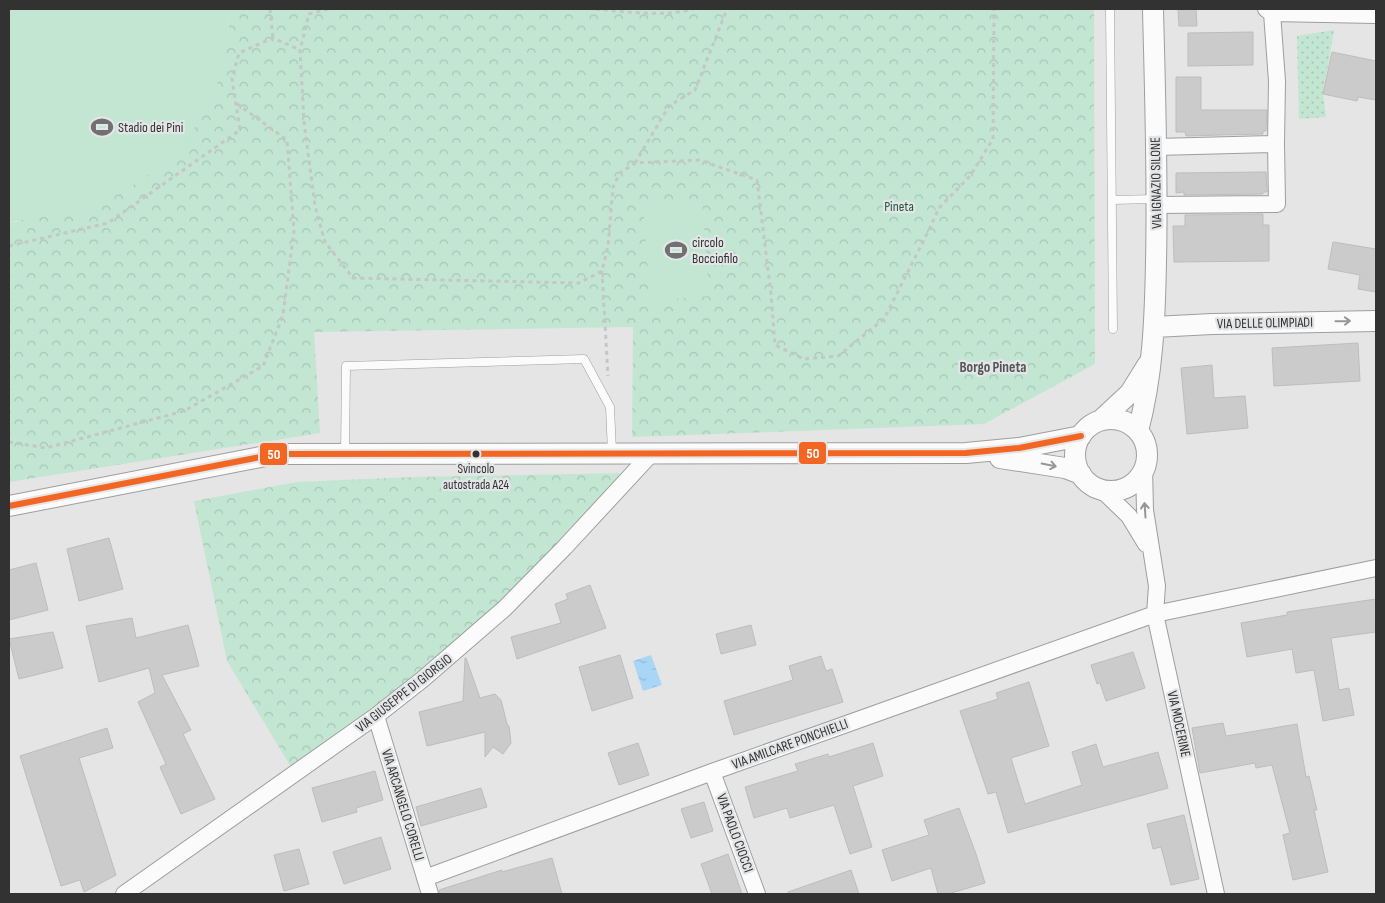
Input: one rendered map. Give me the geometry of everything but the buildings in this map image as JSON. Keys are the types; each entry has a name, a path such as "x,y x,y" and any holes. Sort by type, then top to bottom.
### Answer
{"street":[{"name":"VIA IGNAZIO SILONE","path":"1138,431 1147,391 1154,327 1157,202 1154,9"},
{"path":"1157,202 1277,204 1277,81 1269,11 1376,15"},
{"path":"1156,146 1276,144"},
{"name":"VIA DELLE OLIMPIADI","path":"1154,327 1376,321"},
{"name":"VIA IGNAZIO SILONE","path":"1102,420 1130,393 1152,358"},
{"path":"966,453 1034,462 1068,469 1081,474 1091,484 1112,491 1132,484 1144,468 1147,458 1146,448 1138,431 1130,424 1121,420 1111,419 1102,420 1086,429 1077,445 1076,455 1081,474"},
{"path":"9,506 276,454 966,453 1019,448 1081,436"},
{"name":"VIA GIUSEPPE DI GIORGIO","path":"124,894 376,716 423,679 505,608 652,454"},
{"name":"VIA MOCERINE","path":"1144,468 1145,510 1157,586 1155,614 1216,894"},
{"name":"VIA MOCERINE","path":"1102,489 1129,516 1151,552"},
{"name":"VIA AMILCARE PONCHIELLI","path":"425,878 712,772 1155,614 1376,568"},
{"name":"VIA ARCANGELO CORELLI","path":"376,716 430,894"},
{"name":"VIA PAOLO CIOCCI","path":"712,772 758,894"}],"lane":[{"path":"1110,9 1113,329"},
{"path":"1112,200 1157,202"},
{"path":"344,454 346,366 584,359 610,407 612,454"}],"path":[{"path":"270,9 273,38"},
{"path":"328,9 309,14 300,50 304,122 315,206 325,242 353,278 579,283 602,271"},
{"path":"596,9 621,12 680,13 693,9"},
{"path":"610,407 602,271 608,246 613,188 620,173 635,163 669,106 695,90 727,9"},
{"path":"635,163 699,160 757,180 771,294 775,345 804,359 838,356 884,319 939,208 970,176 993,140 994,9"},
{"path":"9,246 108,223 240,130 232,79 239,53 273,38 300,50"},
{"path":"9,442 46,448 184,411 263,366 283,315 294,232 287,140 236,103"}],"green space":[{"name":"Stadio dei Pini","path":"9,9 228,9 229,40 213,99 177,155 126,190 84,211 9,222"},
{"name":"Pineta","path":"228,9 1094,9 1095,364 984,424 632,437 633,327 314,332 320,433 9,482 9,222 17,222 229,40"},
{"path":"1334,30 1323,94 1326,117 1299,119 1297,36"},
{"name":"circolo Bocciofilo","path":"702,199 709,296 650,301 643,203"},
{"path":"633,473 459,650 291,767 227,661 194,501 297,482 413,477"}],"water":[{"path":"651,655 662,685 643,691 633,661"}],"transit line":[{"name":"50","path":"9,506 276,454 966,453 1019,448 1081,436"}],"place":[{"name":"Stadio dei Pini","path":"102,127"},
{"name":"circolo Bocciofilo","path":"676,250"},
{"name":"Svincolo autostrada A24","path":"476,454"}],"district":[{"name":"Borgo Pineta","path":"993,367"}]}
